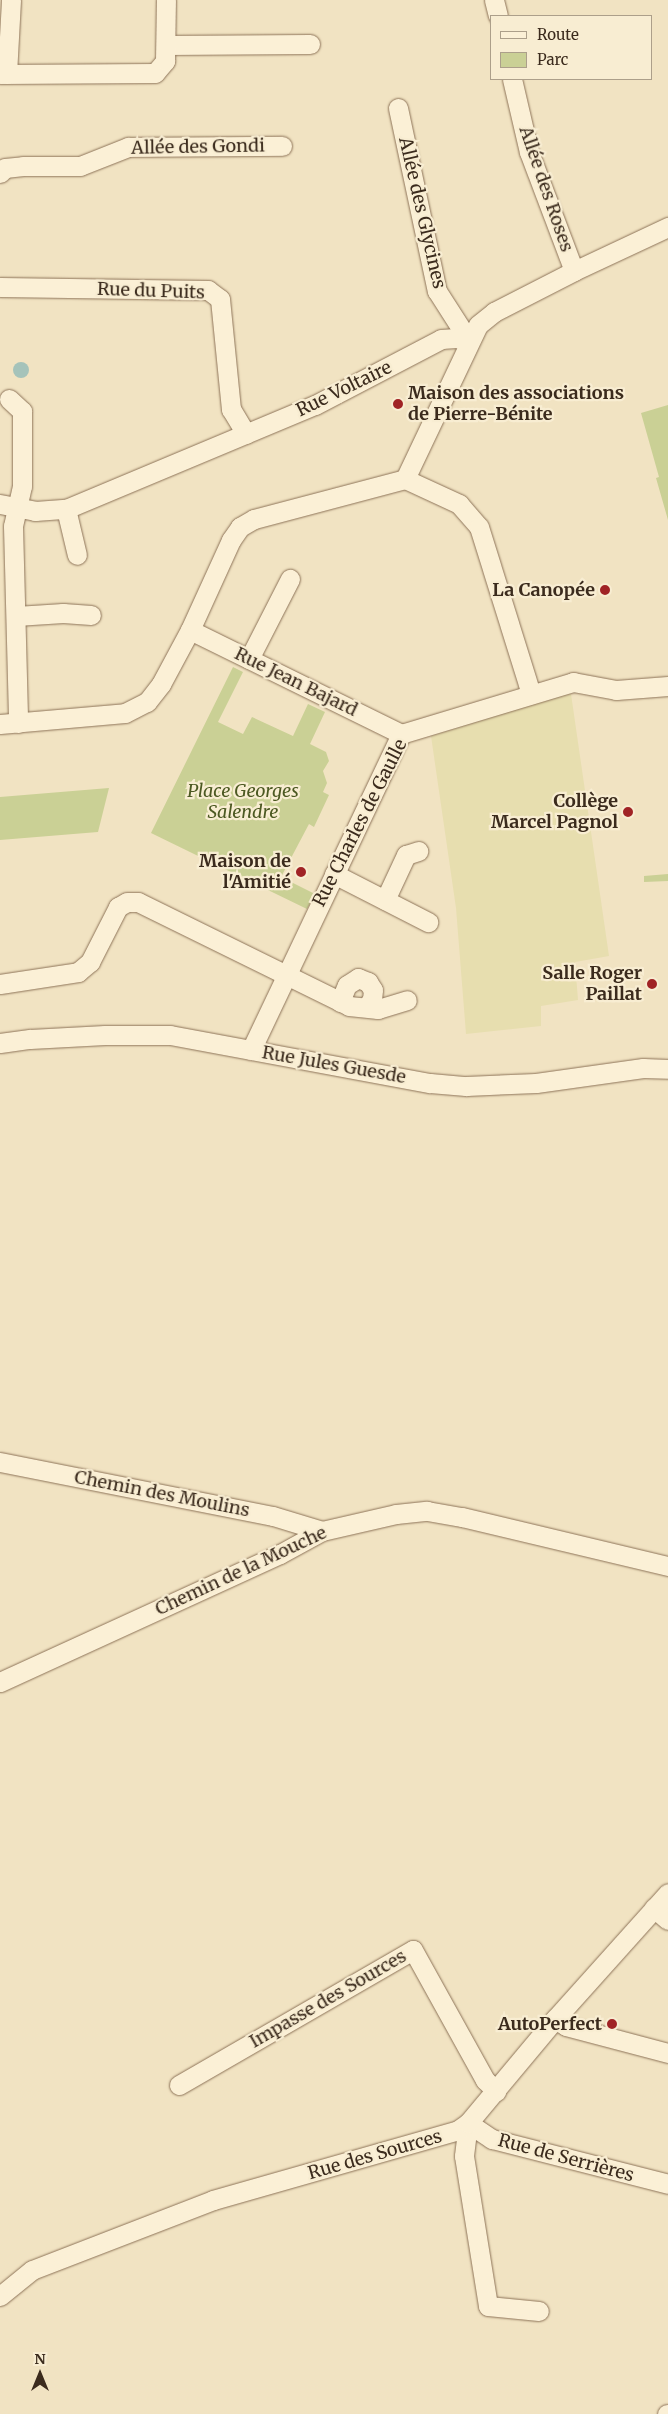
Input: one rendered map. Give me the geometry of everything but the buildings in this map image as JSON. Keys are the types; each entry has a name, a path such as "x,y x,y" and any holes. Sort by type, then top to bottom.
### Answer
{"street":[{"path":"10,0 4,74 155,73 165,61 166,0"},
{"path":"494,0 498,15"},
{"path":"166,45 310,44"},
{"name":"Allée des Roses","path":"512,80 529,152 574,270"},
{"name":"Allée des Glycines","path":"398,108 437,291 469,341"},
{"name":"Allée des Gondi","path":"0,173 5,168 23,166 80,166 128,147 282,146"},
{"path":"405,479 478,325 494,312 574,270 668,227"},
{"name":"Rue du Puits","path":"0,287 208,290 220,299 231,409 246,434"},
{"name":"Rue Voltaire","path":"9,506 34,511 66,509 315,405 441,339 456,338 469,341"},
{"path":"9,399 22,411 22,486 9,506 13,526 9,724 125,713 147,702 161,684 190,630 231,540 240,527 254,519 405,479 458,504 480,527 531,694"},
{"path":"66,509 77,555"},
{"path":"249,659 290,579"},
{"path":"10,605 62,613 91,615"},
{"name":"Rue Jean Bajard","path":"190,630 401,734"},
{"name":"Rue Charles de Gaulle","path":"251,1050 401,734 573,682 616,690 668,686"},
{"path":"385,900 406,855 418,851"},
{"path":"334,874 428,922"},
{"path":"0,984 78,972 90,962 118,907 127,902 138,902 349,1006 378,1009 407,1000"},
{"path":"340,1002 347,985 358,978 368,982 373,990 372,1000 366,1007"},
{"name":"Rue Jules Guesde","path":"0,1043 54,1037 151,1034 187,1038 430,1083 466,1086 536,1083 643,1068 668,1069"},
{"name":"Chemin des Moulins","path":"0,1462 273,1516 322,1531"},
{"name":"Chemin de la Mouche","path":"0,1682 280,1554 322,1531 396,1514 427,1511 462,1517 668,1566"},
{"name":"Rue des Sources","path":"0,2296 32,2270 212,2200 448,2134 468,2124 555,2020 668,1893"},
{"path":"654,1908 668,1920"},
{"name":"Impasse des Sources","path":"179,2085 413,1950 485,2080 496,2091"},
{"path":"555,2020 566,2026 668,2053"},
{"path":"468,2124 464,2156 488,2306 539,2311"},
{"name":"Rue de Serrières","path":"468,2124 492,2139 668,2184"}],"shaded area":[{"path":"571,694 609,956 575,962 578,1000 541,1006 541,1026 466,1034 456,908 431,736 562,695"}],"green space":[{"path":"668,405 668,520 656,478 659,477 641,413"},
{"name":"Place Georges Salendre","path":"233,667 243,672 218,722 243,734 252,717 293,736 308,704 325,712 310,744 326,752 329,761 323,771 327,783 323,792 329,795 314,827 309,824 281,877 315,894 307,909 151,833"},
{"path":"109,788 98,832 0,840 0,797"},
{"path":"668,874 668,881 644,882 644,876"}],"water":[{"path":"21,362 29,370 21,378 13,370"}],"place":[{"name":"Maison des associations de Pierre-Bénite","path":"398,404"},
{"name":"La Canopée","path":"605,590"},
{"name":"Collège Marcel Pagnol","path":"628,812"},
{"name":"Maison de l'Amitié","path":"301,872"},
{"name":"Salle Roger Paillat","path":"652,984"},
{"name":"AutoPerfect","path":"612,2024"}]}
